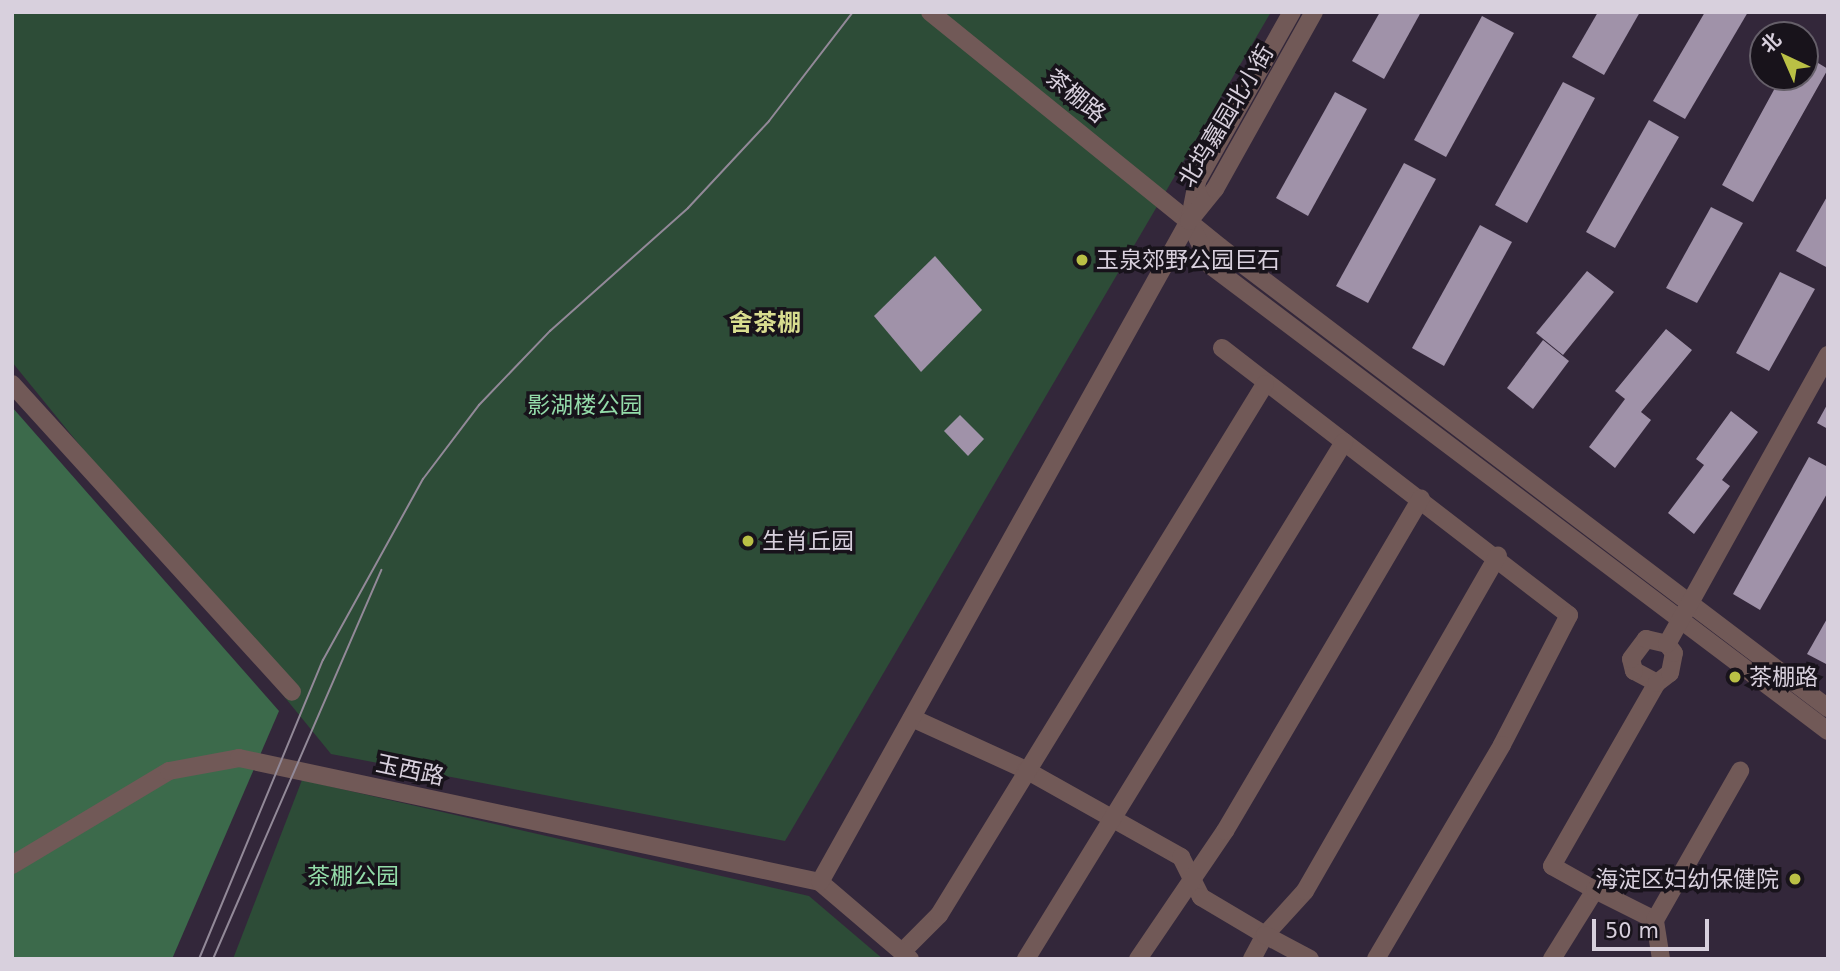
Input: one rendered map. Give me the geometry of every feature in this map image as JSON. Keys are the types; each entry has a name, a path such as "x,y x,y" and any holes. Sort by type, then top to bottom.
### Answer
{"street":[{"name":"茶棚路","path":"930,12 1189,221 1210,265 1685,610 1828,708"},
{"name":"北坞嘉园北小街","path":"1189,221 1197,181 1292,12"},
{"name":"北坞嘉园北小街","path":"1189,221 1215,189 1314,12"},
{"path":"1189,221 820,882 906,955 939,915 1265,384"},
{"path":"1222,348 1265,384 1498,555 1569,615 1564,632 1376,959"},
{"path":"1667,644 1828,355"},
{"path":"12,384 292,692"},
{"path":"1026,959 1344,442"},
{"path":"1138,959 1192,878 1421,498"},
{"path":"1252,959 1265,935 1305,891 1498,555"},
{"name":"茶棚路","path":"1685,610 1828,731"},
{"path":"1657,683 1634,671 1630,659 1646,639 1667,644"},
{"path":"1655,920 1552,866 1657,683 1675,663 1667,644"},
{"path":"912,718 1026,770 1181,857 1201,897 1310,959"},
{"name":"玉西路","path":"12,865 169,771 239,758 820,882"},
{"path":"1661,959 1655,920 1740,771"},
{"path":"1552,959 1595,890"}],"green space":[{"name":"影湖楼公园","path":"12,12 1271,12 785,841 331,754 12,362"},
{"path":"12,407 279,711 172,959 12,959"},
{"name":"茶棚公园","path":"302,780 809,896 883,959 233,959"}],"building":[{"path":"1380,12 1421,12 1384,79 1352,61"},
{"path":"1598,12 1640,12 1604,75 1572,57"},
{"path":"1705,12 1748,12 1685,119 1653,101"},
{"path":"1482,16 1514,33 1446,157 1414,140"},
{"path":"1819,64 1828,69 1819,85"},
{"path":"1563,82 1595,98 1527,223 1495,205"},
{"path":"1773,91 1816,91 1753,202 1722,185"},
{"path":"1335,92 1367,109 1308,216 1276,198"},
{"path":"1649,120 1679,137 1615,248 1586,232"},
{"path":"1404,163 1436,179 1368,303 1336,286"},
{"path":"1828,195 1828,268 1796,251"},
{"path":"1711,207 1743,223 1697,303 1666,288"},
{"path":"1480,225 1512,242 1444,366 1412,348"},
{"path":"935,256 982,310 921,372 874,316"},
{"path":"1587,271 1614,292 1563,355 1536,333"},
{"path":"1780,272 1815,289 1769,371 1736,353"},
{"path":"1666,329 1692,350 1641,412 1651,420 1615,468 1589,447 1625,399 1615,391"},
{"path":"1543,340 1569,361 1533,409 1507,388"},
{"path":"1828,403 1828,429 1817,423"},
{"path":"1731,411 1758,432 1722,480 1730,486 1694,534 1668,513 1704,465 1696,459"},
{"path":"960,415 984,439 968,456 944,431"},
{"path":"1809,457 1828,467 1828,492 1760,610 1733,594"},
{"path":"1828,617 1828,665 1807,654"}],"tram line":[{"path":"199,959 323,660 423,479 479,405 550,331 688,208 769,121 853,12"},
{"path":"213,959 381,570"}],"place":[{"name":"玉泉郊野公园巨石","path":"1082,260"},
{"name":"生肖丘园","path":"748,541"},
{"name":"茶棚路","path":"1735,677"},
{"name":"海淀区妇幼保健院","path":"1795,879"}],"district":[{"name":"舍茶棚","path":"765,324"}]}
